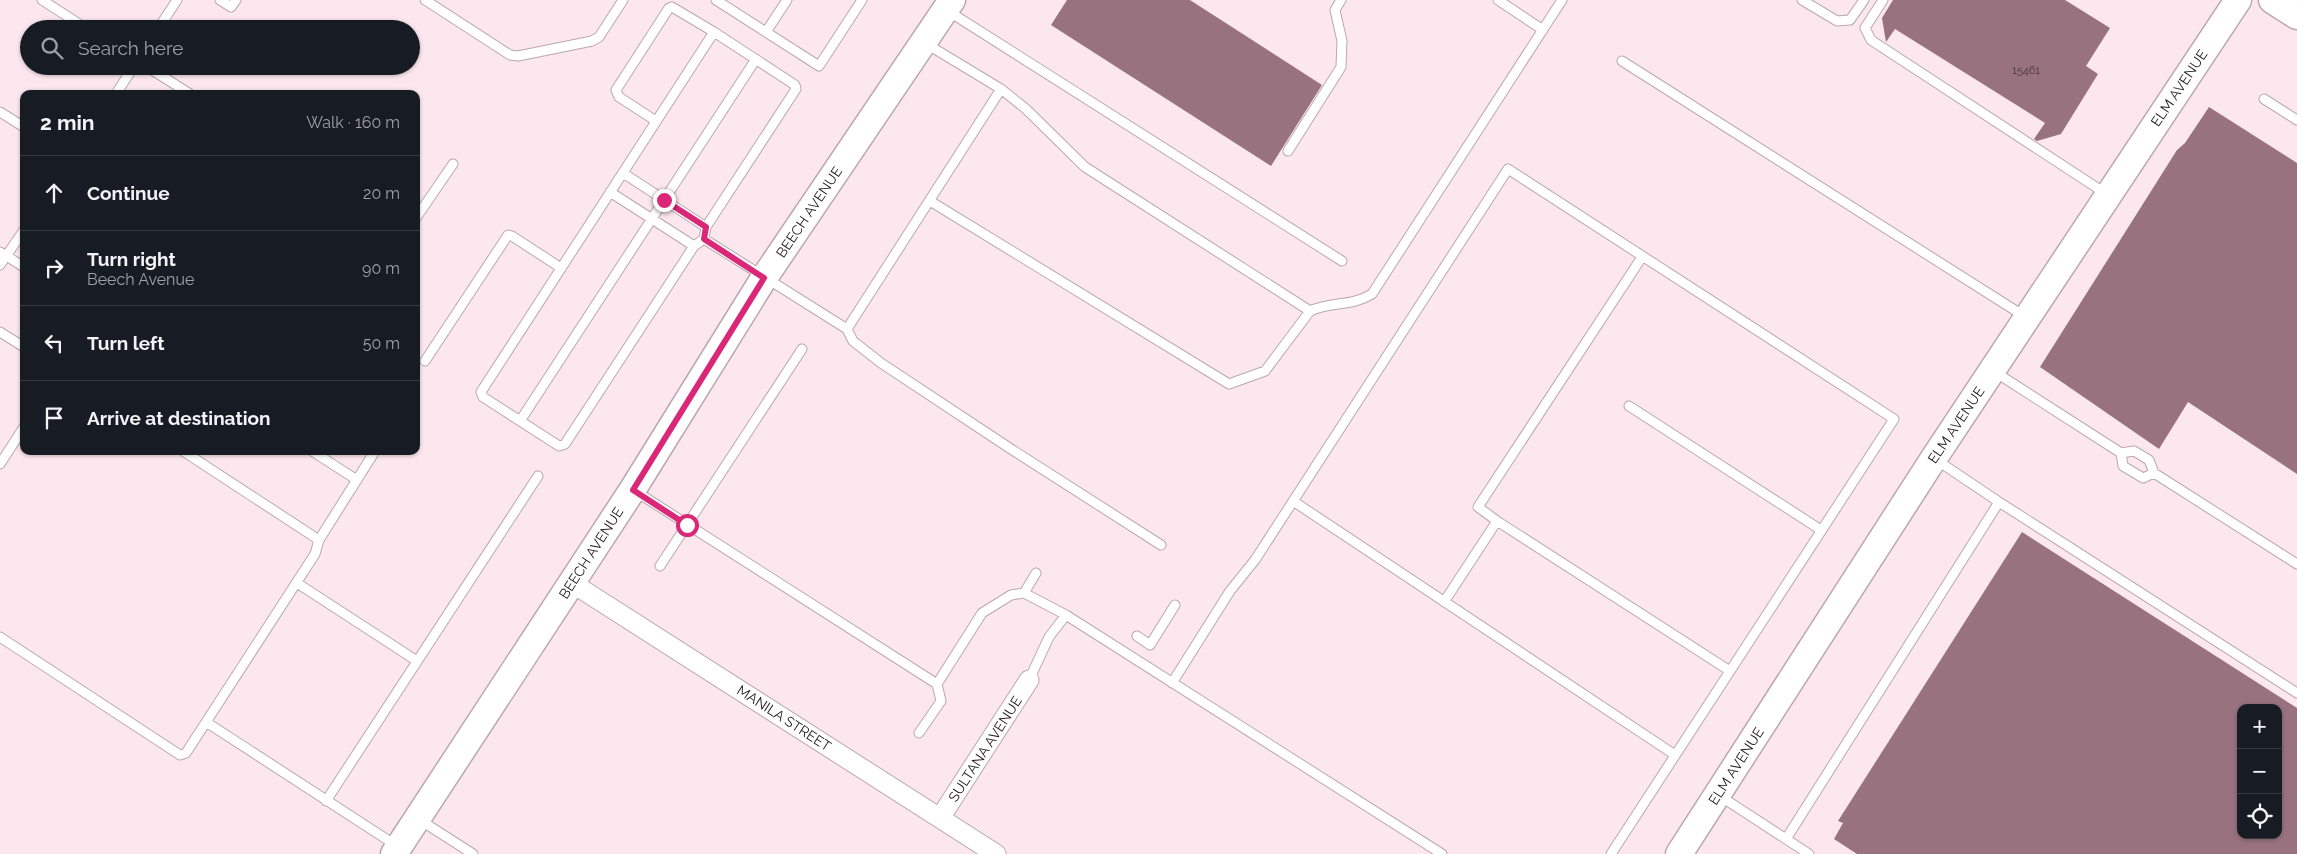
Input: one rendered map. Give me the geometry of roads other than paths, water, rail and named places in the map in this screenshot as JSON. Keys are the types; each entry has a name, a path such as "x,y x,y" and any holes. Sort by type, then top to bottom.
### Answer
{"main road":[{"name":"ELM AVENUE","path":"1679,854 1934,458 2238,0"},
{"path":"2272,0 2297,16"},
{"name":"BEECH AVENUE","path":"396,851 633,490 764,278 948,5"}],"street":[{"name":"MANILA STREET","path":"572,583 996,854"},
{"name":"SULTANA AVENUE","path":"940,818 1029,680"}],"lane":[{"path":"42,0 73,20"},
{"path":"164,20 177,0"},
{"path":"220,0 231,7 236,0"},
{"path":"425,0 510,55 518,56 592,41 599,36 623,0"},
{"path":"716,0 820,66 862,0"},
{"path":"766,32 787,0"},
{"path":"1288,151 1341,67 1342,41 1335,10 1341,0"},
{"path":"1498,0 1544,30"},
{"path":"1802,0 1836,22 1850,20 1864,0"},
{"path":"1883,0 1865,28 1871,40 2108,195"},
{"path":"930,201 1229,384 1265,371 1310,311 1323,305 1349,304 1362,300 1372,294 1544,30 1559,1"},
{"path":"948,5 1342,261"},
{"path":"656,121 619,97 616,90 669,8 676,7 756,59 797,87 706,227 704,239 694,246 565,444 559,446 483,397 481,392 714,32"},
{"path":"924,42 1001,89 1026,109 1085,167 1310,311"},
{"path":"520,421 756,59"},
{"path":"1622,61 2027,318"},
{"path":"119,90 128,75"},
{"path":"160,75 184,90"},
{"path":"847,329 1001,89"},
{"path":"2264,99 2297,120"},
{"path":"0,112 20,125"},
{"path":"420,212 453,164"},
{"path":"1172,683 1230,591 1255,560 1508,169 1894,419 1611,854"},
{"path":"623,173 706,227"},
{"path":"610,192 694,246"},
{"path":"0,264 3,254 20,235"},
{"path":"425,360 508,235 561,268"},
{"path":"704,239 847,329 853,341 881,363 1010,449 1161,545"},
{"path":"3,254 20,265"},
{"path":"1642,256 1478,508 1730,671"},
{"path":"0,332 20,345"},
{"path":"660,566 802,349"},
{"path":"1993,370 2121,453 2134,451 2149,460 2154,473 2297,564"},
{"path":"1629,406 1821,530"},
{"path":"0,464 20,434"},
{"path":"2121,453 2123,466 2143,478 2154,473"},
{"path":"188,455 319,540"},
{"path":"318,455 357,480"},
{"path":"0,637 180,754 186,753 297,583 315,554 319,540 373,455"},
{"path":"1934,458 1999,502 2297,693"},
{"path":"326,801 538,476"},
{"path":"633,490 937,684 941,701 920,732"},
{"path":"1293,501 1675,755"},
{"path":"1786,839 1999,502"},
{"path":"1444,602 1497,521"},
{"path":"1024,593 1036,573"},
{"path":"297,583 417,661"},
{"path":"937,684 982,613 1011,595 1024,593 1066,615 1442,854"},
{"path":"1137,636 1150,645 1175,605"},
{"path":"1029,680 1049,637 1066,615"},
{"path":"206,722 326,801 396,851"},
{"path":"1718,795 1808,854"},
{"path":"417,819 473,854"}]}
